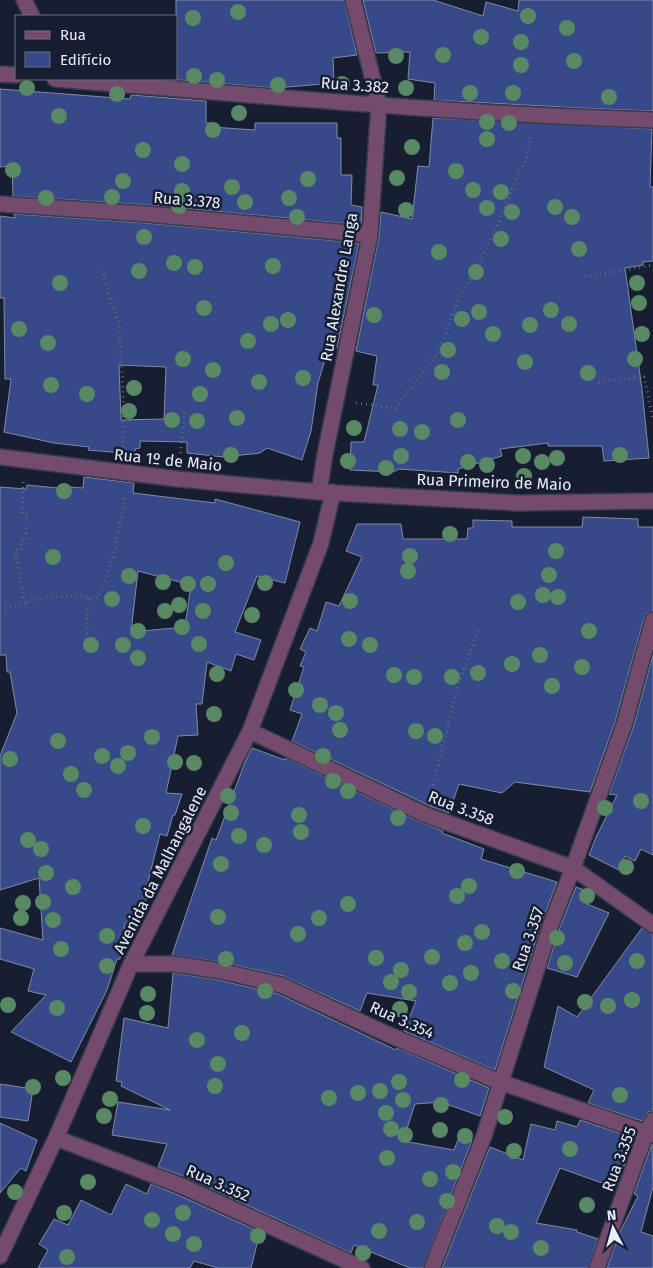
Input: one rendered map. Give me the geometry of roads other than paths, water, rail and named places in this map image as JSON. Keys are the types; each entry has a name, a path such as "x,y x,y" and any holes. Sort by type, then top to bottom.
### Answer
{"street":[{"path":"24,0 32,15"},
{"name":"Rua Alexandre Langa","path":"326,492 336,400 370,235 379,104 353,0"},
{"path":"0,74 15,75"},
{"name":"Rua 3.382","path":"68,80 379,104 586,118 653,120"},
{"name":"Rua 3.378","path":"0,204 147,214 370,235"},
{"name":"Rua 1º de Maio","path":"0,457 178,479 326,492"},
{"name":"Rua Primeiro de Maio","path":"326,492 517,503 653,501"},
{"name":"Avenida da Malhangalene","path":"0,1256 56,1138 131,964 250,731 321,544 326,492"},
{"name":"Rua 3.357","path":"432,1268 484,1136 551,924 624,724 653,620"},
{"name":"Rua 3.358","path":"250,731 426,815 573,868 653,925"},
{"name":"Rua 3.354","path":"131,964 174,964 221,971 282,985 387,1034 500,1082 651,1129"},
{"name":"Rua 3.355","path":"597,1268 651,1129"},
{"name":"Rua 3.352","path":"56,1138 182,1186 362,1268"}]}
